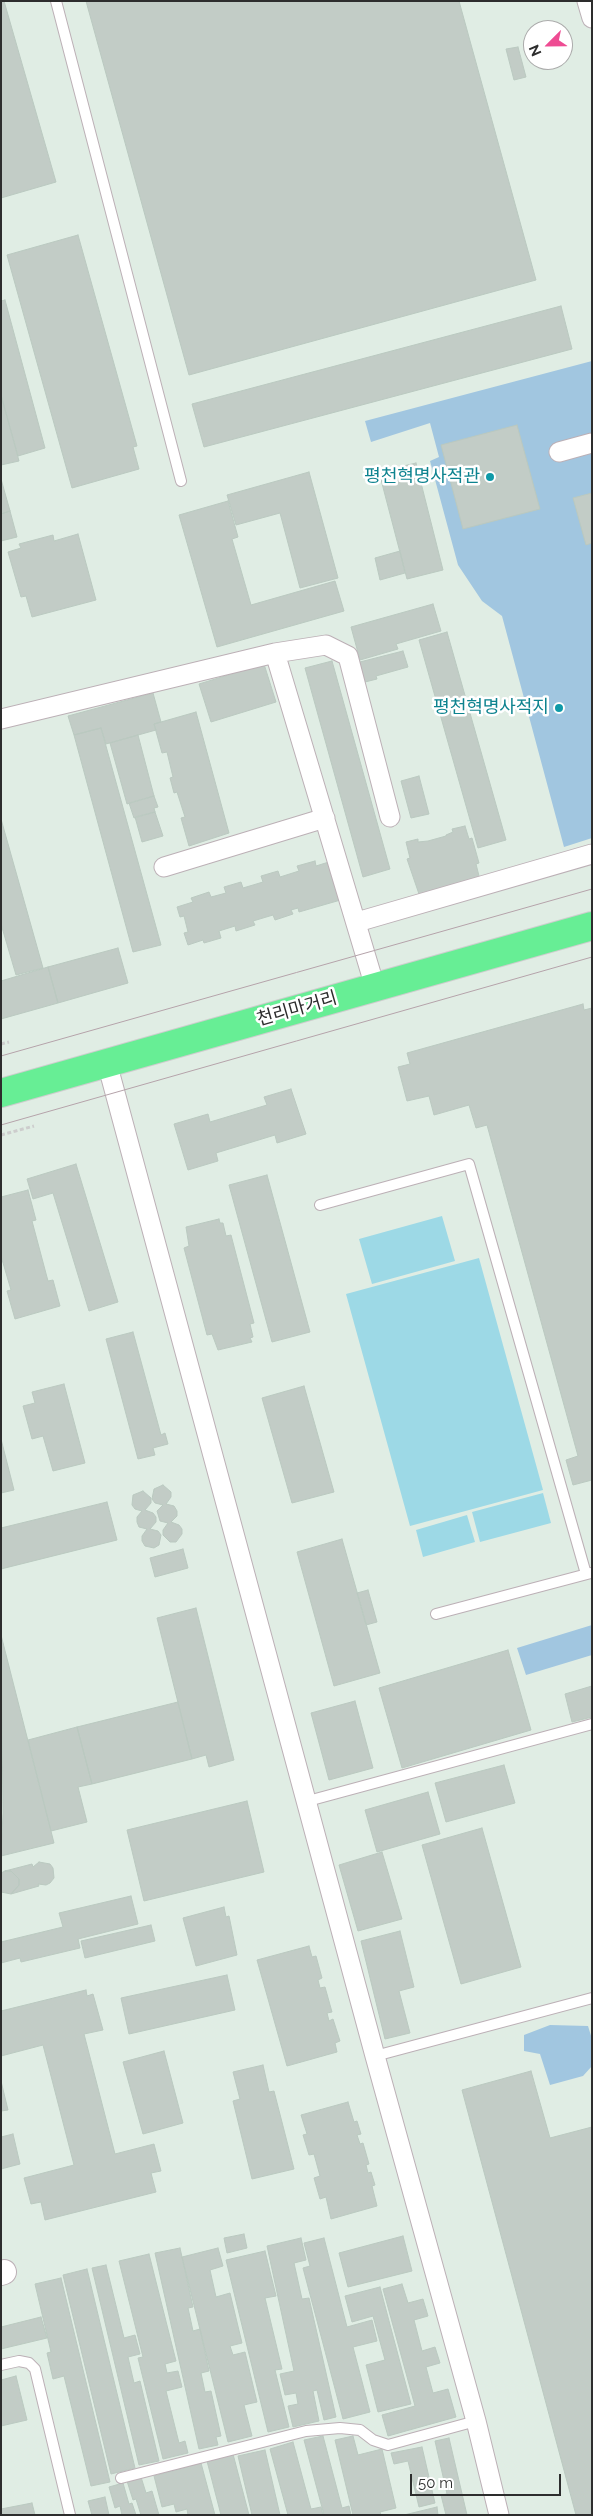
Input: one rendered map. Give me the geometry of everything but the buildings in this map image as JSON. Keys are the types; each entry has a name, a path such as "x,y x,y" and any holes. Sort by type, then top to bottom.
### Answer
{"highway":[{"name":"천리마거리","path":"1,1093 592,926"}],"street":[{"path":"587,1 592,18"},
{"path":"559,452 592,443"},
{"path":"1,719 275,652 326,645 348,656 390,817"},
{"path":"275,652 375,987"},
{"path":"164,867 325,818"},
{"path":"357,922 592,854"},
{"path":"107,1063 308,1801 375,2056 476,2420 499,2515"}],"lane":[{"path":"56,1 181,482"},
{"path":"320,1205 469,1164 589,1573 436,1614"},
{"path":"308,1801 592,1724"},
{"path":"375,2056 592,1998"},
{"path":"1,2365 19,2361 29,2363 35,2369 70,2515"},
{"path":"121,2478 306,2431 340,2428 360,2430 373,2440 388,2445 476,2420"}],"path":[{"path":"1,1044 9,1042"},
{"path":"1,1135 34,1126"}],"shaded area":[{"name":"평천혁명사적지","path":"592,361 592,838 564,847 502,616 482,601 458,565 430,461 439,457 430,423 371,442 365,421"},
{"path":"442,1216 455,1261 372,1284 359,1239"},
{"path":"479,1258 543,1490 410,1526 346,1294"},
{"path":"543,1493 551,1523 480,1542 472,1512"},
{"path":"467,1515 475,1542 423,1557 416,1530"},
{"path":"592,1625 592,1655 526,1675 517,1648"},
{"path":"550,2025 588,2026 592,2039 592,2066 583,2076 550,2085 540,2054 524,2051 524,2035"}],"tram line":[{"path":"1,1056 592,889"},
{"path":"1,1125 592,957"}],"place":[{"name":"평천혁명사적관","path":"490,477"},
{"name":"평천혁명사적지","path":"559,708"}]}
